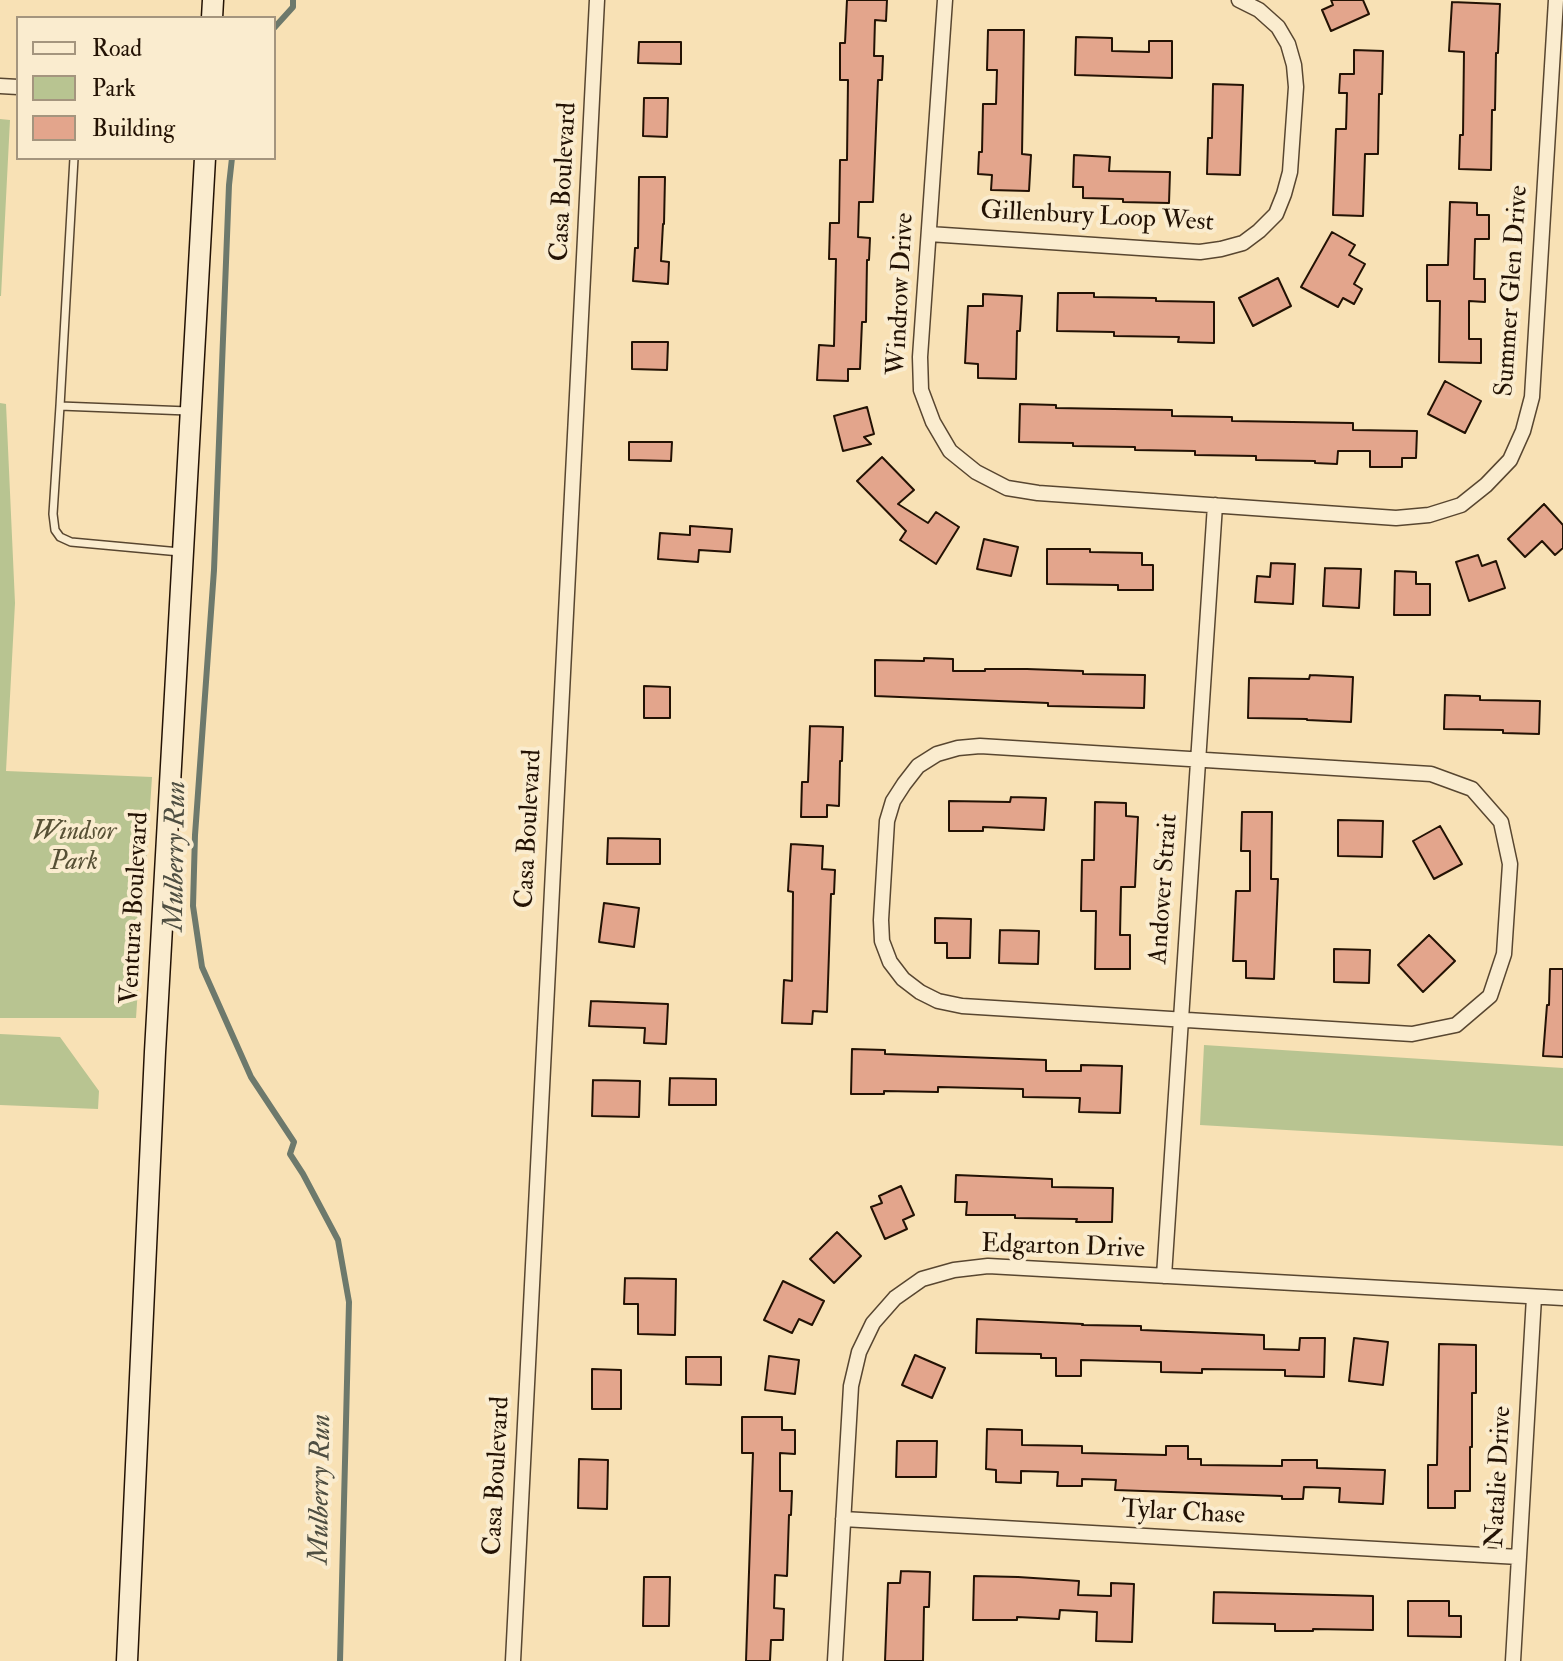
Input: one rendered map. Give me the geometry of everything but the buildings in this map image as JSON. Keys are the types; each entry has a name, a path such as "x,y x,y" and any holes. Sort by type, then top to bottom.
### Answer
{"street":[{"name":"Casa Boulevard","path":"513,1661 597,0"},
{"name":"Windrow Drive","path":"945,0 920,357 921,390 933,422 950,451 976,472 1007,488 1038,493 1215,505"},
{"name":"Gillenbury Loop West","path":"929,234 1200,252 1243,243 1259,231 1276,214 1290,172 1296,87 1288,44 1278,27 1259,10 1239,0"},
{"name":"Summer Glen Drive","path":"1215,505 1396,518 1429,515 1461,505 1510,460 1523,431 1532,397 1556,118 1556,0"},
{"name":"Ventura Boulevard","path":"127,1661 155,1052 205,160"},
{"name":"Andover Strait","path":"1164,1276 1215,505"},
{"path":"980,746 1197,759 1431,774 1472,789 1501,822 1510,864 1504,954 1490,996 1456,1025 1412,1034 962,1006 938,1001 920,992 903,979 890,962 882,941 881,920 887,821 893,801 918,766 937,754 980,746"},
{"name":"Edgarton Drive","path":"835,1661 851,1386 859,1352 873,1323 895,1298 922,1279 954,1270 988,1266 1563,1298"},
{"name":"Natalie Drive","path":"1513,1661 1534,1297"},
{"name":"Tylar Chase","path":"843,1519 1519,1557"}],"lane":[{"path":"74,160 53,514 55,530 60,537 71,542 182,552"},
{"path":"60,406 190,411"}],"green space":[{"path":"0,119 10,120 1,296 0,296"},
{"name":"Windsor Park","path":"0,403 6,404 15,603 6,771 152,777 136,1018 0,1018"},
{"path":"0,1034 60,1037 99,1091 98,1109 0,1105"},
{"path":"1204,1045 1563,1068 1563,1146 1200,1125"}],"waterway":[{"name":"Mulberry Run","path":"276,26 293,7 293,0"},
{"name":"Mulberry Run","path":"232,160 214,570 195,835 193,906 202,967 251,1077 294,1142 290,1154 338,1240 349,1302 340,1661"}]}
